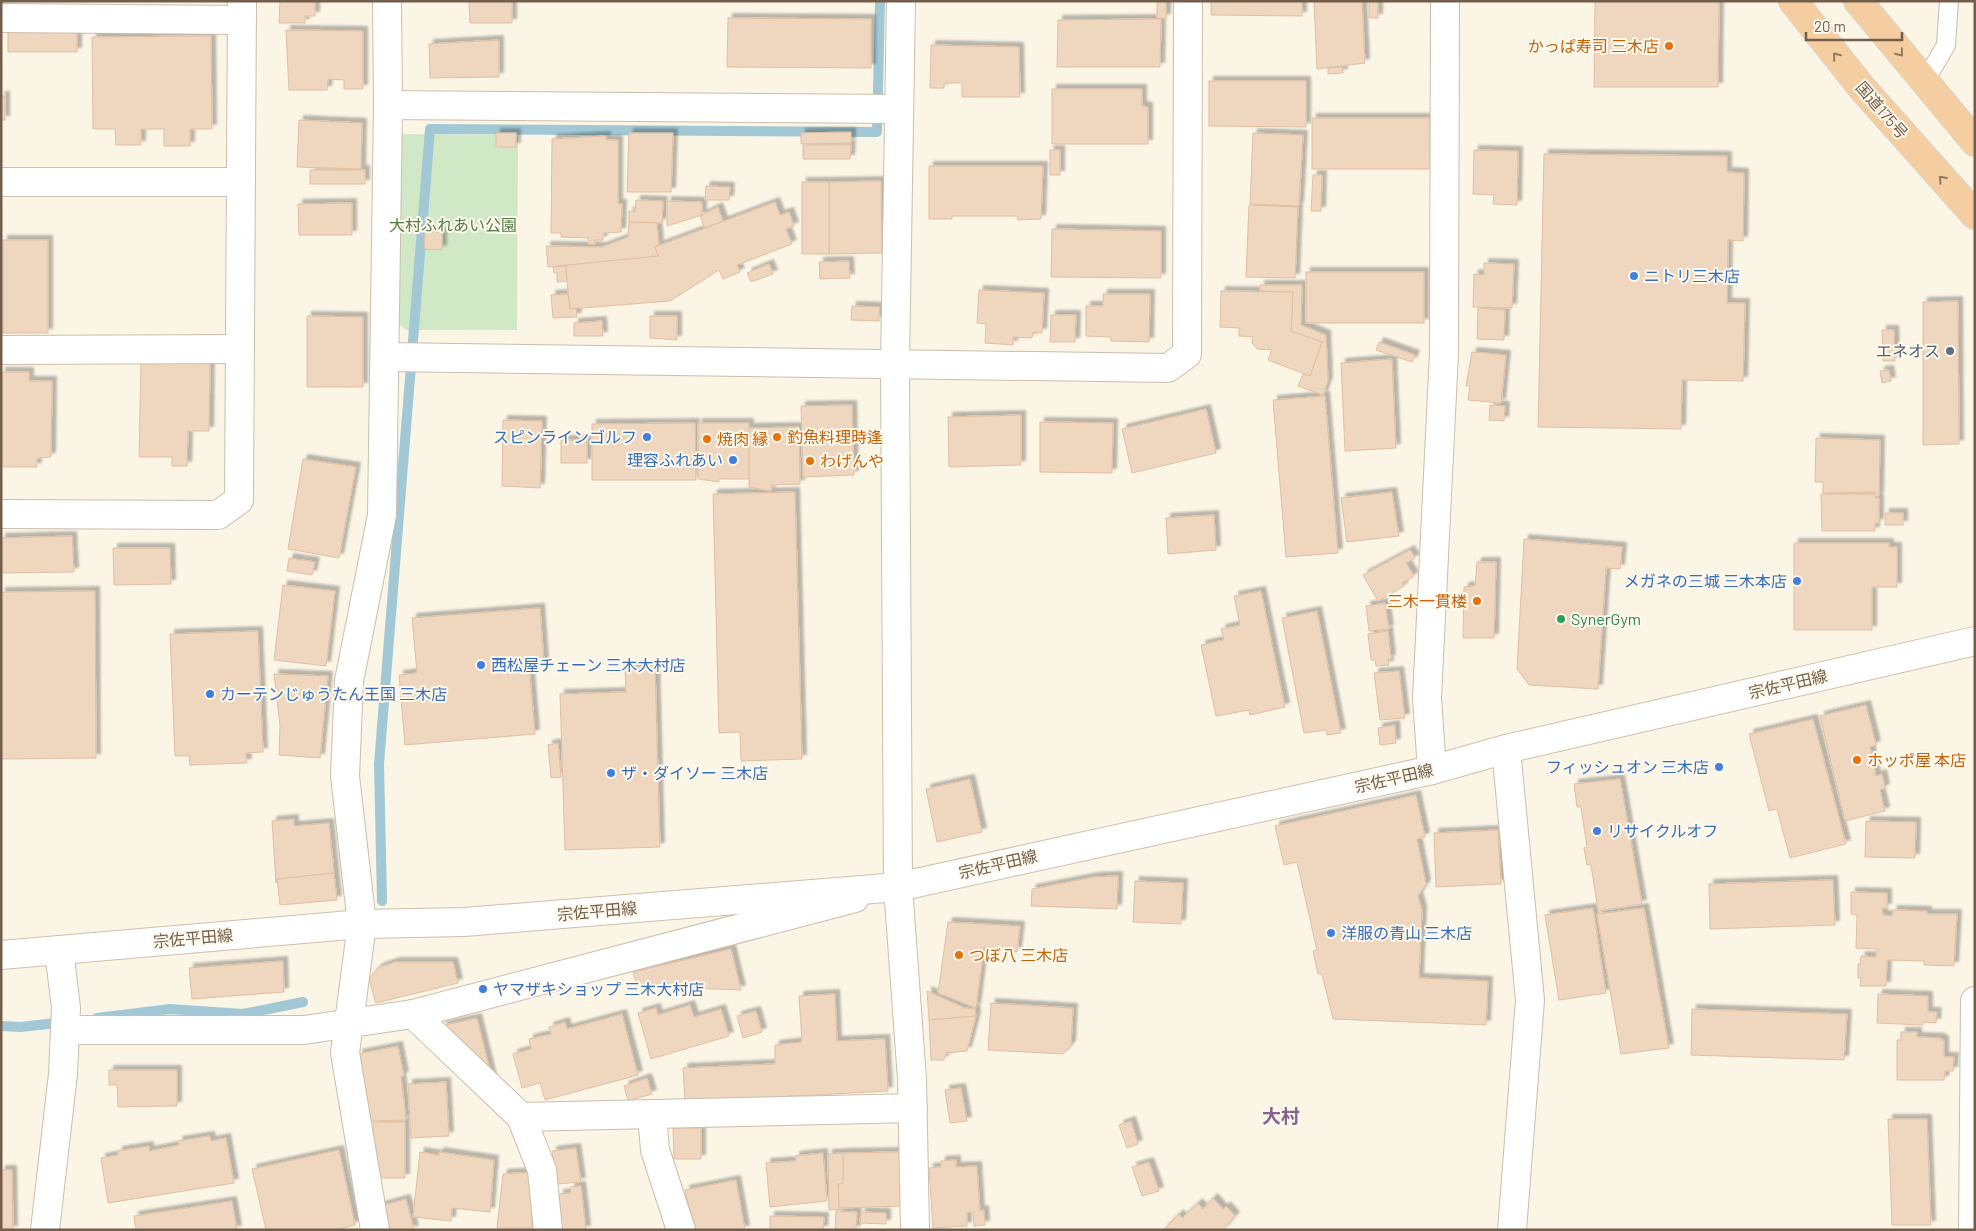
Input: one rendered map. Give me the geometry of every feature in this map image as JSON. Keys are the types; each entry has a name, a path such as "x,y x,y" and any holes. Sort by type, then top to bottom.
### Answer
{"highway":[{"name":"国道175号","path":"1792,1 1862,88 1975,215"},
{"path":"1858,1 1924,83 1975,142"}],"street":[{"path":"375,1230 345,1053 362,924 346,776 349,681 382,515 386,357 387,1"},
{"path":"901,1 895,365 898,887 913,1108 915,1230"},
{"path":"386,357 1168,368 1187,354 1188,1"},
{"path":"1432,770 1426,698 1444,352 1445,1"},
{"path":"1,18 242,10 239,500 218,515 1,514"},
{"path":"388,105 899,109"},
{"path":"1,182 241,182"},
{"path":"1,350 240,349"},
{"name":"宗佐平田線","path":"1,955 362,924 464,922 898,887 1432,770 1506,749 1975,641"},
{"path":"1506,749 1530,1000 1512,1230"},
{"path":"65,1030 304,1030 413,1014 898,887"},
{"path":"44,1230 63,1074 66,1008 59,950"},
{"path":"1973,1229 1975,1001"},
{"path":"413,1014 521,1117 542,1170 548,1230"},
{"path":"521,1117 913,1108"},
{"path":"652,1114 655,1150 681,1230"}],"lane":[{"path":"1924,83 1946,45 1949,1"}],"green space":[{"name":"大村ふれあい公園","path":"391,134 518,135 517,330 406,330 388,315"}],"building":[{"path":"280,1 315,1 315,16 305,16 305,23 279,23"},
{"path":"469,1 512,1 512,23 470,23"},
{"path":"1157,1 1166,1 1166,18 1157,19"},
{"path":"1211,1 1302,1 1302,16 1211,15"},
{"path":"1314,1 1362,1 1365,63 1317,69"},
{"path":"1369,1 1378,1 1378,18 1369,18"},
{"path":"1595,1 1719,1 1718,87 1594,87"},
{"path":"728,18 871,19 871,68 727,67"},
{"path":"1161,19 1160,67 1057,67 1058,20"},
{"path":"286,30 363,31 363,89 344,89 344,80 328,79 327,90 289,90"},
{"path":"77,31 77,52 8,52 8,32"},
{"path":"211,36 212,129 190,129 190,146 164,146 164,129 141,129 141,145 116,145 115,129 93,129 92,37"},
{"path":"499,40 499,77 430,78 429,44"},
{"path":"931,45 1019,47 1020,97 962,97 962,83 944,83 944,88 930,88"},
{"path":"1342,67 1343,73 1328,74 1328,68"},
{"path":"1209,81 1306,81 1306,127 1209,126"},
{"path":"1052,89 1142,89 1142,106 1148,107 1148,144 1052,144"},
{"path":"1,96 5,96 5,120 1,120"},
{"path":"1312,118 1430,118 1430,169 1312,169"},
{"path":"299,120 362,123 361,169 297,167"},
{"path":"851,132 851,143 801,144 801,133"},
{"path":"496,133 516,133 516,147 496,147"},
{"path":"629,133 673,133 671,192 627,192"},
{"path":"1253,133 1303,135 1299,206 1250,204"},
{"path":"606,136 606,140 618,140 618,204 622,204 621,232 603,233 603,240 594,240 595,244 588,244 588,238 561,237 561,233 551,233 552,139"},
{"path":"803,145 851,145 850,159 803,159"},
{"path":"1050,150 1060,150 1060,175 1050,175"},
{"path":"1474,150 1518,151 1517,205 1493,204 1494,195 1473,194"},
{"path":"1544,154 1727,156 1727,172 1744,173 1743,241 1728,240 1727,303 1745,303 1743,381 1682,380 1681,429 1538,427"},
{"path":"929,166 1043,166 1041,219 1018,220 1017,216 952,216 952,219 929,219"},
{"path":"310,170 365,170 365,184 310,184"},
{"path":"1313,175 1322,175 1321,211 1311,211"},
{"path":"881,181 882,253 829,254 829,182"},
{"path":"802,182 829,182 829,254 802,254"},
{"path":"706,186 730,187 729,200 705,200"},
{"path":"636,200 663,201 662,223 629,222 629,211 635,212"},
{"path":"667,201 702,202 702,215 667,226"},
{"path":"775,202 780,215 789,212 794,226 786,229 792,244 737,265 740,272 723,279 719,270 670,301 570,309 565,264 658,256 655,247"},
{"path":"352,203 352,235 299,235 298,204"},
{"path":"1249,205 1298,207 1295,278 1246,277"},
{"path":"718,207 723,221 705,228 700,216"},
{"path":"629,222 657,223 659,245 655,247 658,256 548,267 546,246 602,247 628,237"},
{"path":"1052,229 1161,231 1161,278 1051,277"},
{"path":"425,232 442,232 442,250 424,249"},
{"path":"3,240 48,240 48,333 3,333"},
{"path":"849,261 850,278 820,279 819,262"},
{"path":"1484,263 1514,264 1512,308 1473,307 1474,274 1484,275"},
{"path":"769,264 773,274 751,282 747,273"},
{"path":"566,266 567,281 557,282 557,273 554,273 553,267"},
{"path":"1306,272 1424,272 1424,323 1306,323"},
{"path":"1260,285 1302,285 1301,325 1326,335 1328,381 1323,395 1298,386 1303,374 1310,376 1322,342 1291,331 1293,292 1260,291"},
{"path":"979,290 1044,293 1042,333 1033,332 1032,338 1013,337 1013,345 985,343 986,324 977,323"},
{"path":"1221,291 1293,292 1291,331 1322,342 1310,376 1268,360 1272,350 1257,349 1252,343 1253,337 1239,336 1239,328 1220,327"},
{"path":"568,294 570,309 576,308 577,317 553,318 551,295"},
{"path":"1103,294 1150,294 1149,342 1111,341 1111,337 1086,336 1086,306 1103,306"},
{"path":"1958,301 1959,444 1923,445 1923,302"},
{"path":"852,306 879,307 879,321 851,320"},
{"path":"1478,308 1505,310 1504,340 1477,339"},
{"path":"1051,315 1076,315 1075,342 1050,342"},
{"path":"307,316 363,317 363,387 307,387"},
{"path":"650,316 677,316 677,340 650,338"},
{"path":"602,321 603,336 574,336 574,323"},
{"path":"1882,330 1894,330 1895,361 1883,361"},
{"path":"1379,342 1415,355 1412,362 1376,350"},
{"path":"1472,352 1506,355 1501,403 1468,400 1470,386 1466,386"},
{"path":"1392,359 1396,448 1345,451 1341,363"},
{"path":"141,360 210,361 209,431 188,431 187,466 172,466 172,457 139,457"},
{"path":"1889,370 1891,381 1882,383 1880,371"},
{"path":"1,372 29,372 29,381 52,381 51,457 37,458 37,467 1,467"},
{"path":"1325,396 1338,553 1286,557 1273,400"},
{"path":"852,405 854,475 803,477 801,406"},
{"path":"1490,405 1505,406 1504,421 1489,420"},
{"path":"1206,409 1216,453 1132,473 1122,429"},
{"path":"1021,415 1021,465 949,467 948,417"},
{"path":"503,420 542,421 540,488 502,486"},
{"path":"1040,422 1113,423 1112,473 1040,472"},
{"path":"695,423 696,480 592,480 592,424"},
{"path":"698,423 749,423 749,479 719,479 719,482 698,479"},
{"path":"799,427 800,484 771,485 771,491 749,487 749,428"},
{"path":"1816,438 1880,440 1879,496 1875,497 1875,492 1823,493 1823,482 1815,482"},
{"path":"561,440 587,440 587,463 561,463"},
{"path":"303,459 356,467 339,558 288,549"},
{"path":"795,492 802,759 741,761 740,732 719,733 713,494"},
{"path":"1392,492 1399,536 1347,542 1341,498"},
{"path":"1821,494 1875,494 1875,498 1879,498 1879,523 1875,523 1875,531 1822,531"},
{"path":"1885,513 1903,513 1903,525 1885,525"},
{"path":"1214,515 1216,550 1168,554 1166,518"},
{"path":"72,536 74,572 1,573 1,538"},
{"name":"SynerGym","path":"1524,539 1622,547 1620,569 1606,568 1598,689 1529,685 1517,669"},
{"path":"1794,543 1889,543 1889,547 1897,547 1897,587 1872,587 1872,630 1794,630"},
{"path":"113,548 170,548 171,584 114,585"},
{"path":"1410,550 1415,558 1406,563 1414,576 1402,583 1404,586 1378,601 1363,575"},
{"path":"289,558 315,562 312,575 287,571"},
{"path":"1477,562 1496,562 1494,638 1463,638 1464,587 1475,586"},
{"path":"283,585 335,591 326,666 274,660"},
{"path":"95,591 96,758 1,759 1,592"},
{"path":"1261,591 1285,707 1250,715 1249,710 1216,716 1201,645 1224,640 1221,629 1240,625 1234,596"},
{"path":"1385,603 1389,629 1369,631 1366,606"},
{"path":"540,608 544,663 529,664 535,734 405,745 399,675 417,673 412,618"},
{"path":"1317,611 1341,733 1327,735 1326,730 1304,733 1282,618"},
{"path":"258,631 263,752 246,753 247,763 190,765 189,756 175,756 170,634"},
{"path":"1388,631 1391,659 1388,659 1389,665 1376,666 1375,660 1371,660 1368,634"},
{"path":"655,666 660,847 565,850 560,694 626,692 625,668"},
{"path":"1399,671 1405,718 1380,720 1374,673"},
{"path":"274,674 328,676 320,758 279,755 280,725"},
{"path":"1866,705 1876,745 1870,747 1876,776 1882,774 1885,788 1880,790 1885,811 1845,821 1820,716"},
{"path":"1813,719 1846,844 1790,858 1777,809 1769,811 1749,734"},
{"path":"1395,725 1396,743 1380,745 1378,728"},
{"path":"558,743 561,777 551,778 548,745"},
{"path":"970,779 982,832 937,842 926,789"},
{"path":"1620,779 1642,904 1598,911 1591,865 1587,865 1584,848 1587,847 1581,807 1577,807 1574,784"},
{"path":"1416,795 1425,837 1417,839 1426,884 1418,896 1422,910 1419,978 1488,981 1486,1025 1333,1019 1322,974 1318,974 1313,951 1317,950 1297,862 1284,865 1275,826"},
{"path":"294,819 294,826 329,823 334,873 277,879 276,883 272,821"},
{"path":"1866,821 1916,822 1915,858 1865,857"},
{"path":"1498,830 1501,884 1436,887 1434,833"},
{"path":"334,873 337,900 280,905 277,879"},
{"path":"1118,876 1117,909 1031,906 1032,889 1094,877"},
{"path":"1833,880 1835,925 1710,929 1709,884"},
{"path":"1135,881 1183,883 1181,924 1133,922"},
{"path":"1851,892 1887,893 1887,908 1882,908 1883,915 1892,916 1893,910 1927,911 1927,914 1957,914 1954,966 1924,965 1924,961 1887,960 1886,986 1860,986 1861,978 1858,978 1858,964 1860,964 1861,956 1876,957 1877,949 1856,948 1857,915 1851,914"},
{"path":"1593,908 1606,993 1559,1000 1545,915"},
{"path":"1644,908 1669,1048 1621,1054 1597,914"},
{"path":"948,922 1020,926 1017,952 984,947 976,1008 938,993"},
{"path":"731,949 741,990 637,986 633,972"},
{"path":"283,961 284,992 192,999 189,968"},
{"path":"395,962 453,962 458,983 376,1003 369,979 378,968"},
{"path":"927,991 965,1008 975,1009 976,1016 929,1020"},
{"path":"835,994 837,1041 885,1039 888,1091 685,1102 683,1068 775,1064 775,1045 802,1042 799,996"},
{"path":"1878,994 1928,996 1928,1012 1937,1012 1936,1023 1923,1022 1923,1025 1877,1023"},
{"path":"991,1003 1073,1008 1071,1045 1063,1054 988,1050"},
{"path":"690,1005 694,1017 721,1009 729,1036 651,1059 638,1013 656,1008 658,1015"},
{"path":"1692,1009 1847,1014 1844,1060 1691,1055"},
{"path":"756,1011 762,1032 743,1038 737,1016"},
{"path":"622,1014 638,1075 545,1100 540,1083 522,1088 513,1054 531,1049 529,1039 551,1034 549,1027 565,1022 567,1029"},
{"path":"976,1016 967,1051 946,1053 944,1060 931,1060 929,1020"},
{"path":"477,1018 492,1079 441,1026"},
{"path":"1901,1032 1917,1032 1917,1037 1941,1038 1941,1040 1944,1040 1944,1057 1954,1057 1953,1071 1945,1071 1944,1080 1897,1080 1897,1040 1901,1040"},
{"path":"398,1046 404,1076 401,1076 406,1120 370,1121 358,1054"},
{"path":"109,1070 177,1070 177,1106 118,1107 117,1085 109,1085"},
{"path":"647,1078 652,1094 628,1101 624,1086"},
{"path":"446,1082 449,1136 411,1138 408,1084"},
{"path":"961,1088 967,1121 950,1123 945,1090"},
{"path":"1888,1119 1927,1119 1931,1225 1892,1225"},
{"path":"1131,1121 1138,1144 1127,1148 1119,1125"},
{"path":"373,1122 405,1122 405,1178 377,1178 373,1163"},
{"path":"673,1128 701,1128 701,1159 674,1159"},
{"path":"210,1136 211,1141 226,1138 234,1183 108,1203 101,1158 118,1155 118,1151 149,1146 149,1151 179,1145 178,1141"},
{"path":"576,1148 581,1182 557,1184 552,1151"},
{"path":"339,1150 355,1225 335,1230 266,1230 252,1169"},
{"path":"420,1152 439,1155 439,1152 494,1160 490,1212 452,1208 451,1221 413,1217"},
{"path":"900,1152 901,1206 839,1208 838,1184 843,1183 843,1153"},
{"path":"823,1153 827,1201 770,1207 766,1163 796,1161 795,1156"},
{"path":"843,1153 843,1183 838,1184 839,1208 842,1207 843,1209 829,1210 828,1154"},
{"path":"956,1160 956,1167 977,1166 980,1211 984,1210 985,1225 974,1226 973,1212 967,1212 967,1226 933,1228 929,1168 941,1167 941,1161"},
{"path":"1149,1162 1159,1191 1142,1196 1132,1167"},
{"path":"1,1170 12,1170 13,1230 1,1230"},
{"path":"532,1172 532,1228 497,1228 503,1174"},
{"path":"736,1180 745,1230 695,1230 685,1190"},
{"path":"581,1186 586,1230 562,1230 559,1194 571,1193 570,1187"},
{"path":"1213,1198 1223,1209 1226,1206 1235,1216 1223,1230 1163,1230 1179,1214 1182,1218 1198,1203 1203,1209"},
{"path":"406,1199 414,1230 386,1230 380,1206"},
{"path":"232,1201 237,1230 136,1230 134,1216"},
{"path":"836,1211 857,1212 856,1230 835,1230"},
{"path":"861,1212 886,1213 886,1224 860,1223"},
{"path":"770,1216 824,1217 823,1230 770,1230"}],"waterway":[{"path":"382,901 379,764 430,129 877,132 880,1"},
{"path":"97,1018 170,1009 243,1014 303,1002"},
{"path":"1,1026 21,1027 65,1022"}],"place":[{"name":"かっぱ寿司 三木店","path":"1669,46"},
{"name":"ニトリ三木店","path":"1634,276"},
{"name":"エネオス","path":"1950,351"},
{"name":"スピンラインゴルフ","path":"647,437"},
{"name":"釣魚料理時逢","path":"777,437"},
{"name":"焼肉 縁","path":"707,439"},
{"name":"理容ふれあい","path":"733,460"},
{"name":"わげんや","path":"810,461"},
{"name":"メガネの三城 三木本店","path":"1797,581"},
{"name":"三木一貫楼","path":"1477,601"},
{"name":"SynerGym","path":"1561,619"},
{"name":"西松屋チェーン 三木大村店","path":"481,665"},
{"name":"カーテンじゅうたん王国 三木店","path":"210,694"},
{"name":"ホッポ屋 本店","path":"1857,760"},
{"name":"フィッシュオン 三木店","path":"1719,767"},
{"name":"ザ・ダイソー 三木店","path":"611,773"},
{"name":"リサイクルオフ","path":"1597,831"},
{"name":"洋服の青山 三木店","path":"1331,933"},
{"name":"つぼ八 三木店","path":"959,955"},
{"name":"ヤマザキショップ 三木大村店","path":"483,989"}],"district":[{"name":"大村","path":"1281,1116"}]}
